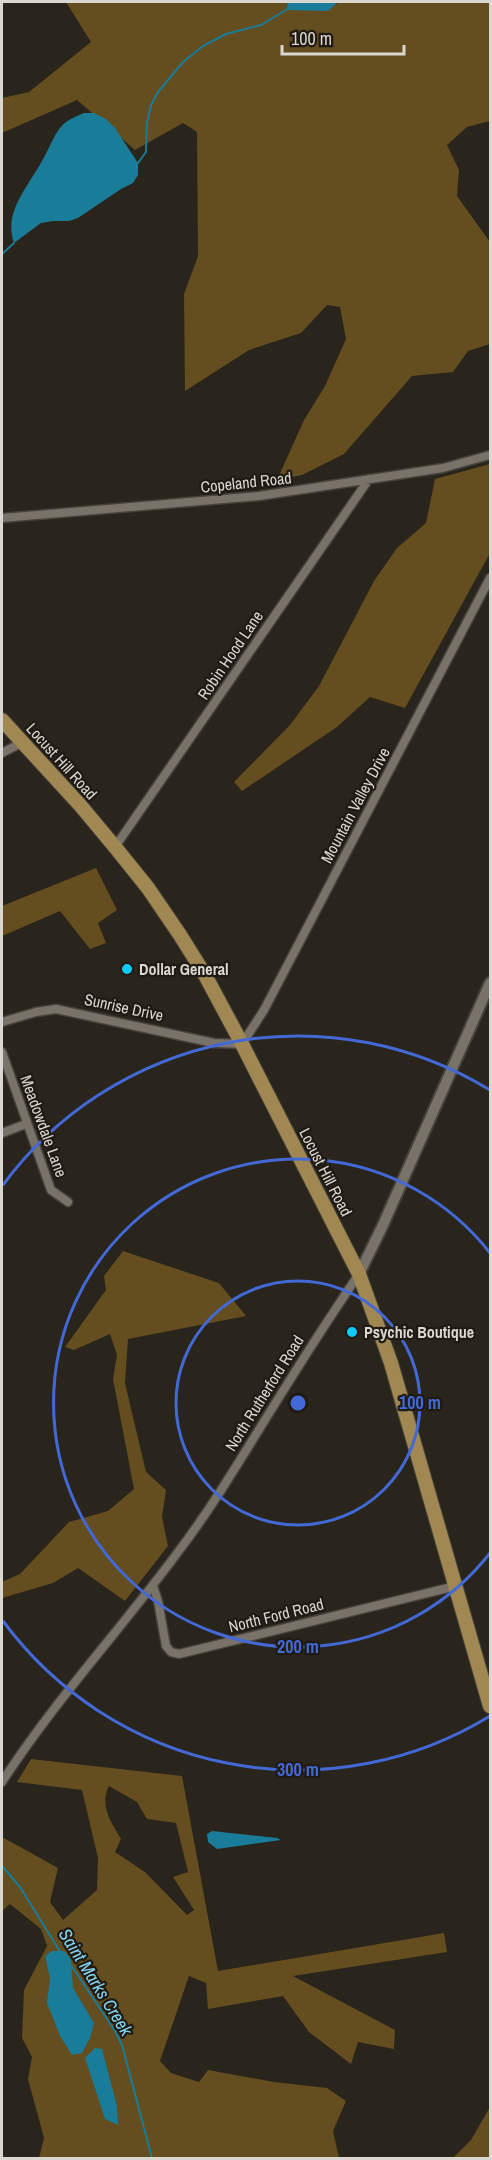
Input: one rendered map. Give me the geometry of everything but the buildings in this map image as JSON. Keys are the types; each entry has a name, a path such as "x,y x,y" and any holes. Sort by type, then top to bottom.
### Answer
{"main road":[{"name":"Locust Hill Road","path":"2,720 115,847 180,935 205,975 242,1044 359,1274 391,1364 490,1706"}],"street":[{"name":"Copeland Road","path":"2,518 254,497 443,468 490,455"},
{"name":"Robin Hood Lane","path":"115,847 369,479"},
{"name":"Mountain Valley Drive","path":"242,1044 264,1010 490,578"},
{"path":"2,753 23,742"},
{"name":"North Rutherford Road","path":"2,1782 31,1739 81,1673 153,1586 211,1505 309,1348 359,1274 490,983"},
{"name":"Sunrise Drive","path":"2,1022 56,1009 214,1042 242,1044"},
{"name":"Meadowdale Lane","path":"2,1052 51,1190 68,1202"},
{"path":"2,1133 26,1124"},
{"name":"North Ford Road","path":"153,1586 158,1600 166,1647 178,1654 456,1586"}],"shaded area":[{"path":"66,2 288,2 286,9 337,4 338,2 490,2 490,121 467,127 447,145 459,170 457,196 490,242 490,344 468,351 453,372 412,376 344,454 302,475 277,480 304,420 325,386 346,339 340,307 327,305 301,333 249,350 185,391 184,294 198,256 197,132 183,123 135,150 77,100 2,133 2,98 29,92 91,42"},
{"path":"490,464 490,553 405,708 370,697 337,727 242,791 234,782 290,725 319,686 374,581 397,548 426,523 435,479"},
{"path":"96,868 117,910 98,923 106,943 90,949 60,911 2,936 2,906"},
{"path":"123,1251 219,1283 246,1316 128,1339 125,1383 146,1472 166,1490 162,1517 168,1546 125,1601 78,1568 53,1583 2,1598 2,1582 20,1574 69,1522 108,1511 134,1489 113,1379 117,1355 110,1334 74,1350 65,1347 106,1290 104,1276"},
{"path":"31,1759 182,1776 218,1971 444,1933 447,1952 293,1976 395,2030 394,2049 358,2042 351,2064 309,2032 283,1996 208,2009 206,1983 189,1976 160,2061 171,2073 199,2082 208,2070 274,2082 327,2088 346,2101 333,2131 339,2158 39,2158 44,2138 28,2079 32,2057 22,2038 24,1990 47,1946 41,1929 10,1904 2,1911 2,1837 58,1868 50,1902 63,1920 97,1890 98,1858 82,1790 17,1782","holes":["109,1786 137,1802 147,1819 176,1823 188,1872 173,1877 194,1910 187,1915 145,1872 115,1852 121,1839 110,1820 106,1807 105,1800"]},
{"path":"490,2107 490,2158 453,2158 471,2140"}],"water":[{"path":"288,2 338,2 328,11 286,10"},
{"path":"84,113 94,113 106,119 115,128 138,163 138,175 133,183 78,218 41,223 14,243 11,232 12,221 19,200 60,128"},
{"path":"212,1831 281,1840 217,1849 208,1842 207,1834"},
{"path":"52,1951 64,1951 71,1959 73,1988 94,2023 90,2038 82,2053 72,2055 60,2036 47,2003 50,1978 45,1956"},
{"path":"95,2048 102,2049 117,2106 118,2125 105,2119 85,2058"}],"waterway":[{"path":"138,163 146,152 147,123 151,105 158,92 183,62 203,46 226,34 261,25 286,10"},
{"path":"2,254 14,243"},
{"name":"Saint Marks Creek","path":"2,1866 20,1887 61,1953"},
{"name":"Saint Marks Creek","path":"71,1965 122,2045 152,2158"}],"place":[{"name":"Dollar General","path":"127,969"},
{"name":"Psychic Boutique","path":"352,1332"}]}
